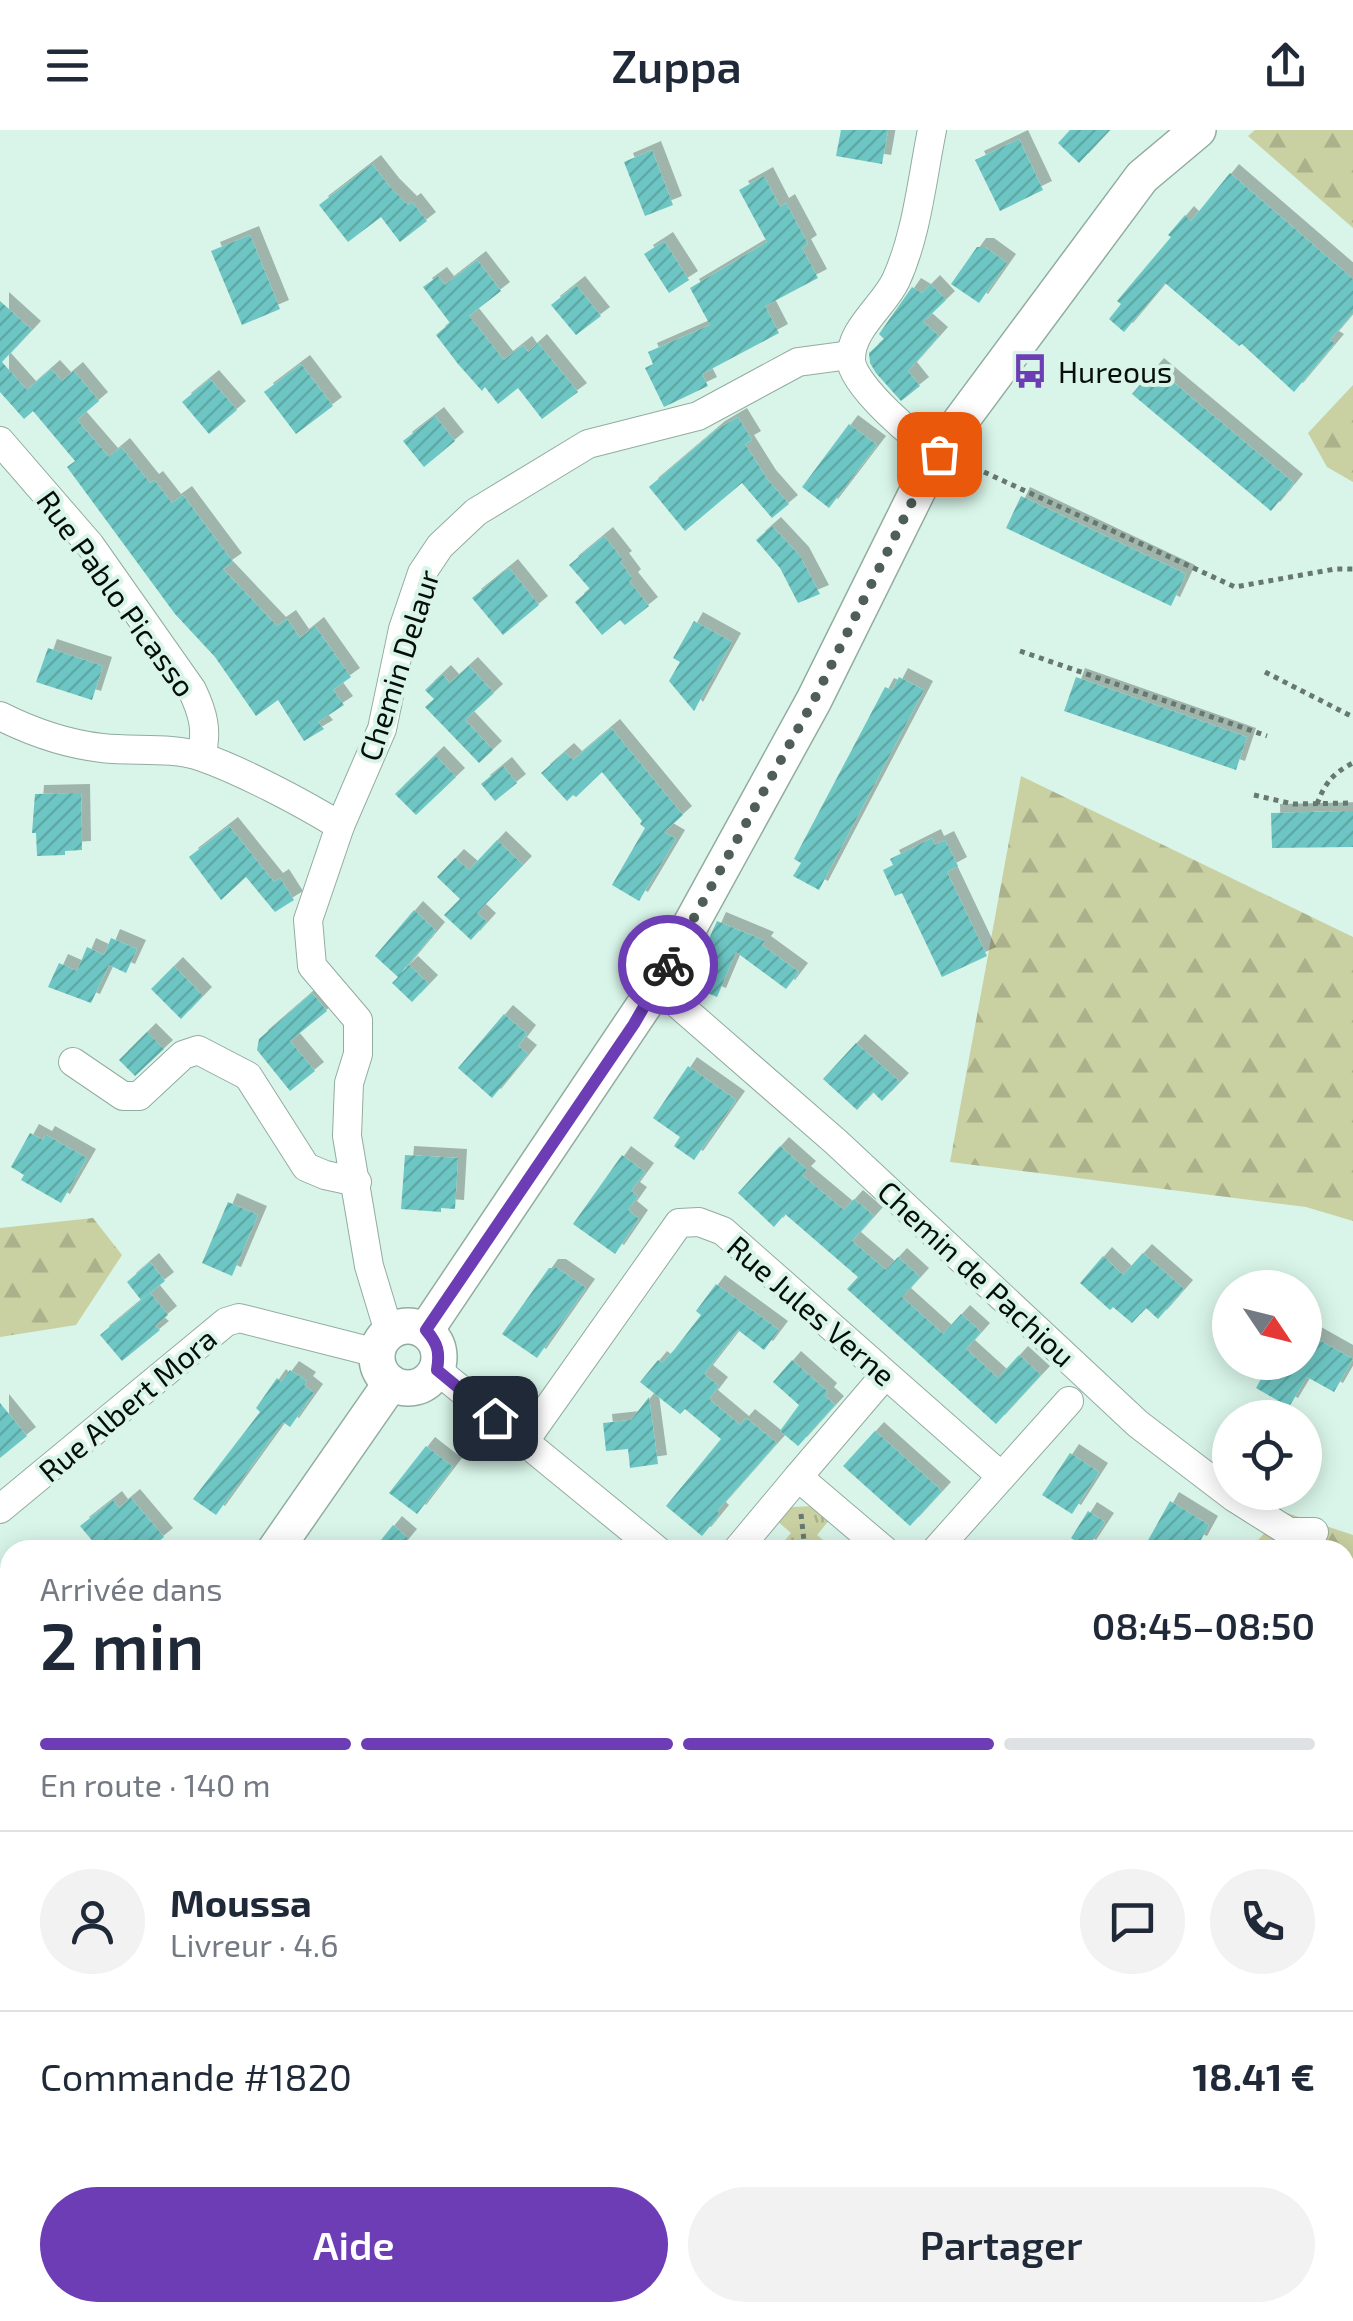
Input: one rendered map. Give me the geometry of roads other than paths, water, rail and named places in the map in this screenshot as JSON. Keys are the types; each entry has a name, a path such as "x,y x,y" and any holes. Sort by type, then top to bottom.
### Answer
{"street":[{"path":"932,130 914,222 895,282 857,337 850,355 852,367 893,419 913,438 939,454"},
{"path":"426,1330 657,986 814,700 939,454 1142,177 1198,130"},
{"name":"Chemin Delaur","path":"386,1356 347,1136 349,1083 358,1054 358,1020 312,966 308,920 340,826 382,729 403,629 422,573 440,546 476,512 588,444 698,416 798,362 850,355"},
{"name":"Rue Pablo Picasso","path":"0,440 90,544 192,690 204,714 201,756"},
{"path":"0,716 70,742 201,756 340,826"},
{"name":"Chemin de Pachiou","path":"657,986 836,1142 1138,1424 1235,1498 1289,1532 1314,1532"},
{"path":"74,1062 123,1096 139,1096 183,1055 198,1050 248,1076 306,1166 325,1176 357,1182"},
{"name":"Rue Jules Verne","path":"524,1442 679,1223 699,1222 723,1231 1001,1476"},
{"name":"Rue Albert Mora","path":"0,1509 226,1322 239,1318 386,1356"},
{"path":"281,1540 386,1356 407,1325 426,1330 440,1355 437,1370 417,1387 386,1356"},
{"path":"437,1370 645,1540"},
{"path":"745,1540 885,1375"},
{"path":"945,1540 1069,1401"},
{"path":"798,1476 872,1540"}],"place":[{"name":"Hureous","path":"1030,371"}]}
